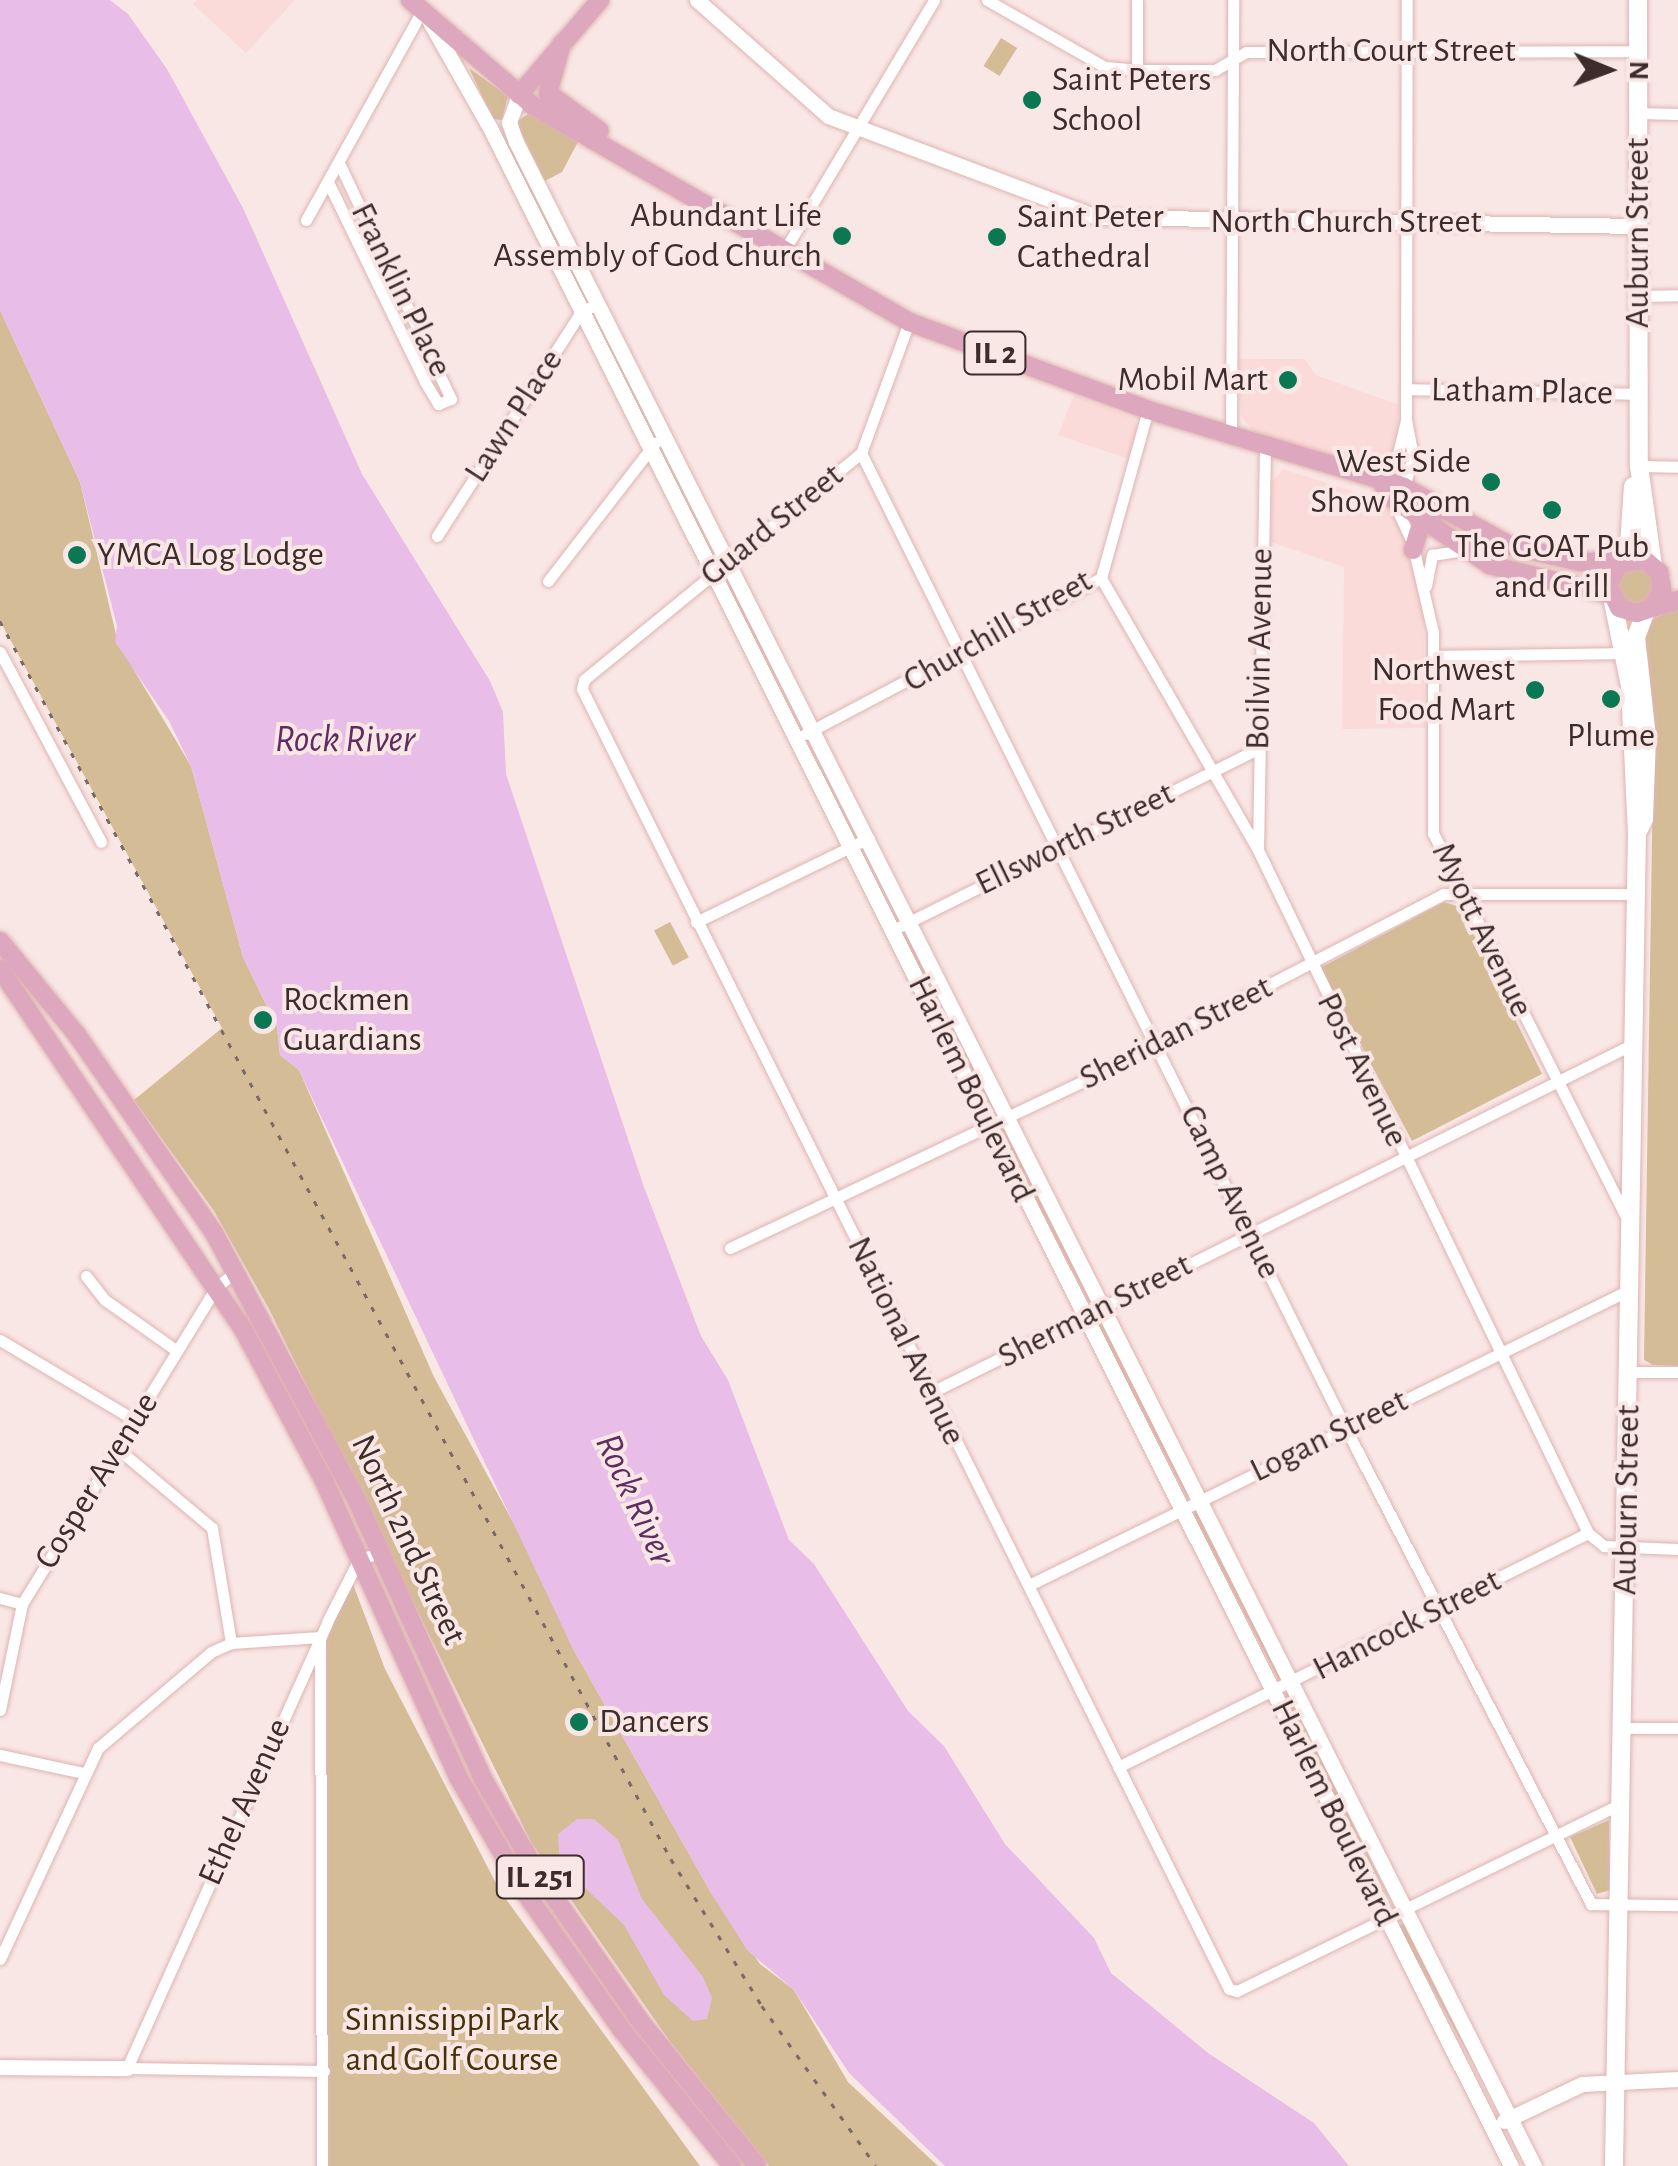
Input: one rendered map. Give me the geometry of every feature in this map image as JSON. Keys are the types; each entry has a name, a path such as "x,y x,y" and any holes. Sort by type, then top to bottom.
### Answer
{"main road":[{"name":"IL 2","path":"600,0 562,42 546,85 553,102 635,159"},
{"name":"Auburn Street","path":"1638,0 1639,466 1656,568"},
{"name":"IL 2","path":"419,9 519,95 635,159 909,322 1148,410 1352,474 1490,536 1549,557 1626,560"},
{"path":"519,95 562,42"},
{"name":"Auburn Street","path":"1626,560 1639,466"},
{"name":"IL 2","path":"1392,490 1475,555 1527,578 1611,598"},
{"path":"1414,550 1427,519 1449,520 1490,536"},
{"path":"1678,580 1656,568 1626,560 1609,576 1611,598 1628,612 1678,600"},
{"path":"1649,608 1662,590 1656,568"},
{"name":"Auburn Street","path":"1611,598 1624,653 1637,834 1614,2166"},
{"name":"Auburn Street","path":"1637,834 1644,819 1647,737 1636,636 1649,608"},
{"name":"North 2nd Street","path":"0,942 147,1134 236,1272 380,1553 483,1778 537,1872 641,2022 756,2166"},
{"name":"North 2nd Street","path":"0,969 216,1287 324,1481 458,1777 526,1894 732,2166"}],"street":[{"name":"North Church Street","path":"697,0 828,116 1097,217 1638,226"},
{"path":"784,251 934,0"},
{"name":"North Court Street","path":"987,0 1105,67 1137,70 1215,70 1246,52 1638,50"},
{"path":"1137,0 1137,70"},
{"path":"1230,437 1228,222 1234,0"},
{"path":"1392,490 1412,456 1406,420 1407,0"},
{"name":"Harlem Boulevard","path":"419,9 491,130 580,312 728,562 815,729 1534,2166"},
{"name":"Franklin Place","path":"306,220 419,9"},
{"path":"491,130 509,122 519,95"},
{"path":"1638,113 1678,114"},
{"name":"Harlem Boulevard","path":"509,122 596,304 712,573 1511,2166"},
{"name":"Franklin Place","path":"328,182 425,382 438,404 451,399 339,163"},
{"path":"1639,296 1678,295"},
{"name":"Lawn Place","path":"437,536 580,312 596,304"},
{"name":"Guard Street","path":"582,689 584,680 861,453 909,322"},
{"name":"Latham Place","path":"1406,390 1638,394"},
{"name":"Churchill Street","path":"796,738 1102,578 1148,410"},
{"path":"1352,474 1396,462 1406,420"},
{"path":"548,580 656,442"},
{"name":"Boilvin Avenue","path":"1258,850 1265,448"},
{"name":"Camp Avenue","path":"861,453 965,652 1345,1427 1591,1904 1619,1904"},
{"path":"1639,466 1678,467"},
{"name":"Myott Avenue","path":"1392,490 1414,550 1433,656 1431,825 1459,891 1631,1226"},
{"path":"1426,600 1432,554 1454,548 1475,555"},
{"name":"Post Avenue","path":"1102,578 1258,850 1310,966 1588,1533"},
{"path":"0,652 101,842"},
{"path":"1433,656 1624,653"},
{"name":"National Avenue","path":"582,689 1232,1991 1386,1918"},
{"name":"Ellsworth Street","path":"893,930 1257,749"},
{"path":"696,922 869,838"},
{"name":"Sheridan Street","path":"730,1248 989,1126 1310,966 1428,900 1459,891 1636,894"},
{"name":"Sherman Street","path":"932,1392 1634,1044"},
{"name":"Cosper Avenue","path":"0,1710 22,1604 216,1287 236,1272"},
{"path":"86,1276 106,1300 177,1351"},
{"name":"Logan Street","path":"1029,1585 1631,1289"},
{"path":"0,1340 136,1420"},
{"path":"1629,1372 1678,1372"},
{"path":"118,1449 212,1528 231,1642"},
{"path":"1588,1533 1604,1546 1678,1549"},
{"name":"Hancock Street","path":"1118,1767 1588,1533"},
{"path":"358,1558 380,1553"},
{"name":"Ethel Avenue","path":"127,2068 358,1558"},
{"path":"0,1598 22,1604"},
{"path":"0,1960 98,1748 210,1652 231,1642 320,1637 322,2166"},
{"path":"1623,1728 1678,1728"},
{"path":"0,1755 84,1773"},
{"path":"1386,1918 1621,1804"},
{"path":"1619,1904 1678,1905"},
{"path":"0,1920 16,1922"},
{"path":"0,2067 324,2071"},
{"path":"1491,2127 1582,2084 1617,2078 1678,2079"}],"shaded area":[{"path":"197,0 295,0 246,53 193,4"},
{"path":"1237,359 1305,359 1316,375 1399,405 1395,451 1386,461 1361,465 1254,431 1242,418"},
{"path":"1074,395 1133,418 1138,428 1129,459 1058,435"},
{"path":"1283,469 1383,501 1399,515 1423,602 1425,728 1342,729 1344,567 1271,542 1272,482"}],"green space":[{"path":"1001,38 1017,48 1000,76 984,66"},
{"path":"469,68 508,96 502,120 493,119"},
{"path":"531,112 579,140 562,172 545,181 516,122"},
{"path":"0,310 80,482 118,643 191,766 243,957 277,1027 280,1055 299,1070 434,1377 550,1590 572,1647 710,1891 760,1964 794,1990 848,2082 938,2166 769,2166 671,2043 532,1844 269,1309 214,1211 134,1100 222,1028 0,621"},
{"path":"1635,567 1648,573 1654,586 1648,599 1635,605 1622,599 1616,586 1622,573"},
{"path":"728,574 801,725 724,577"},
{"path":"1678,607 1678,1366 1653,1365 1644,1360 1653,774 1643,635 1653,619"},
{"path":"1444,902 1460,907 1542,1074 1412,1141 1320,968"},
{"path":"670,922 689,957 673,966 654,930"},
{"path":"908,933 996,1109 994,1111 904,938"},
{"path":"1004,1126 1092,1302 1090,1304 999,1128"},
{"path":"1101,1319 1189,1495 1187,1497 1097,1324"},
{"path":"1197,1511 1281,1678 1279,1680 1193,1514"},
{"name":"Sinnissippi Park and Golf Course","path":"353,1584 385,1669 500,1891 700,2166 322,2166 320,1637"},
{"path":"1289,1694 1393,1906 1284,1699"},
{"path":"1609,1820 1610,1890 1597,1894 1570,1837"},
{"path":"1405,1924 1497,2107 1398,1925"}],"water":[{"name":"Rock River","path":"0,0 110,0 128,14 167,69 243,208 362,474 490,681 503,712 506,774 644,1187 701,1336 728,1380 789,1540 814,1564 908,1711 944,1746 1005,1844 1094,1938 1111,1973 1208,2053 1314,2123 1349,2166 945,2166 849,2073 794,1990 747,1950 710,1891 572,1647 299,1070 280,1055 277,1027 243,957 191,766 169,721 115,642 117,626 80,482 0,310"},
{"path":"577,1819 594,1819 618,1840 642,1899 703,1977 712,1998 707,2019 693,2021 664,1995 624,1925 560,1864 558,1834"}],"railway":[{"path":"0,621 671,1859 762,2006 876,2166"}],"place":[{"name":"Saint Peters School","path":"1032,100"},
{"name":"Abundant Life Assembly of God Church","path":"842,236"},
{"name":"Saint Peter Cathedral","path":"997,237"},
{"name":"Mobil Mart","path":"1288,380"},
{"name":"West Side Show Room","path":"1491,482"},
{"name":"The GOAT Pub and Grill","path":"1552,510"},
{"name":"YMCA Log Lodge","path":"77,555"},
{"name":"Northwest Food Mart","path":"1535,690"},
{"name":"Plume","path":"1611,699"},
{"name":"Rockmen Guardians","path":"263,1020"},
{"name":"Dancers","path":"579,1722"}]}
